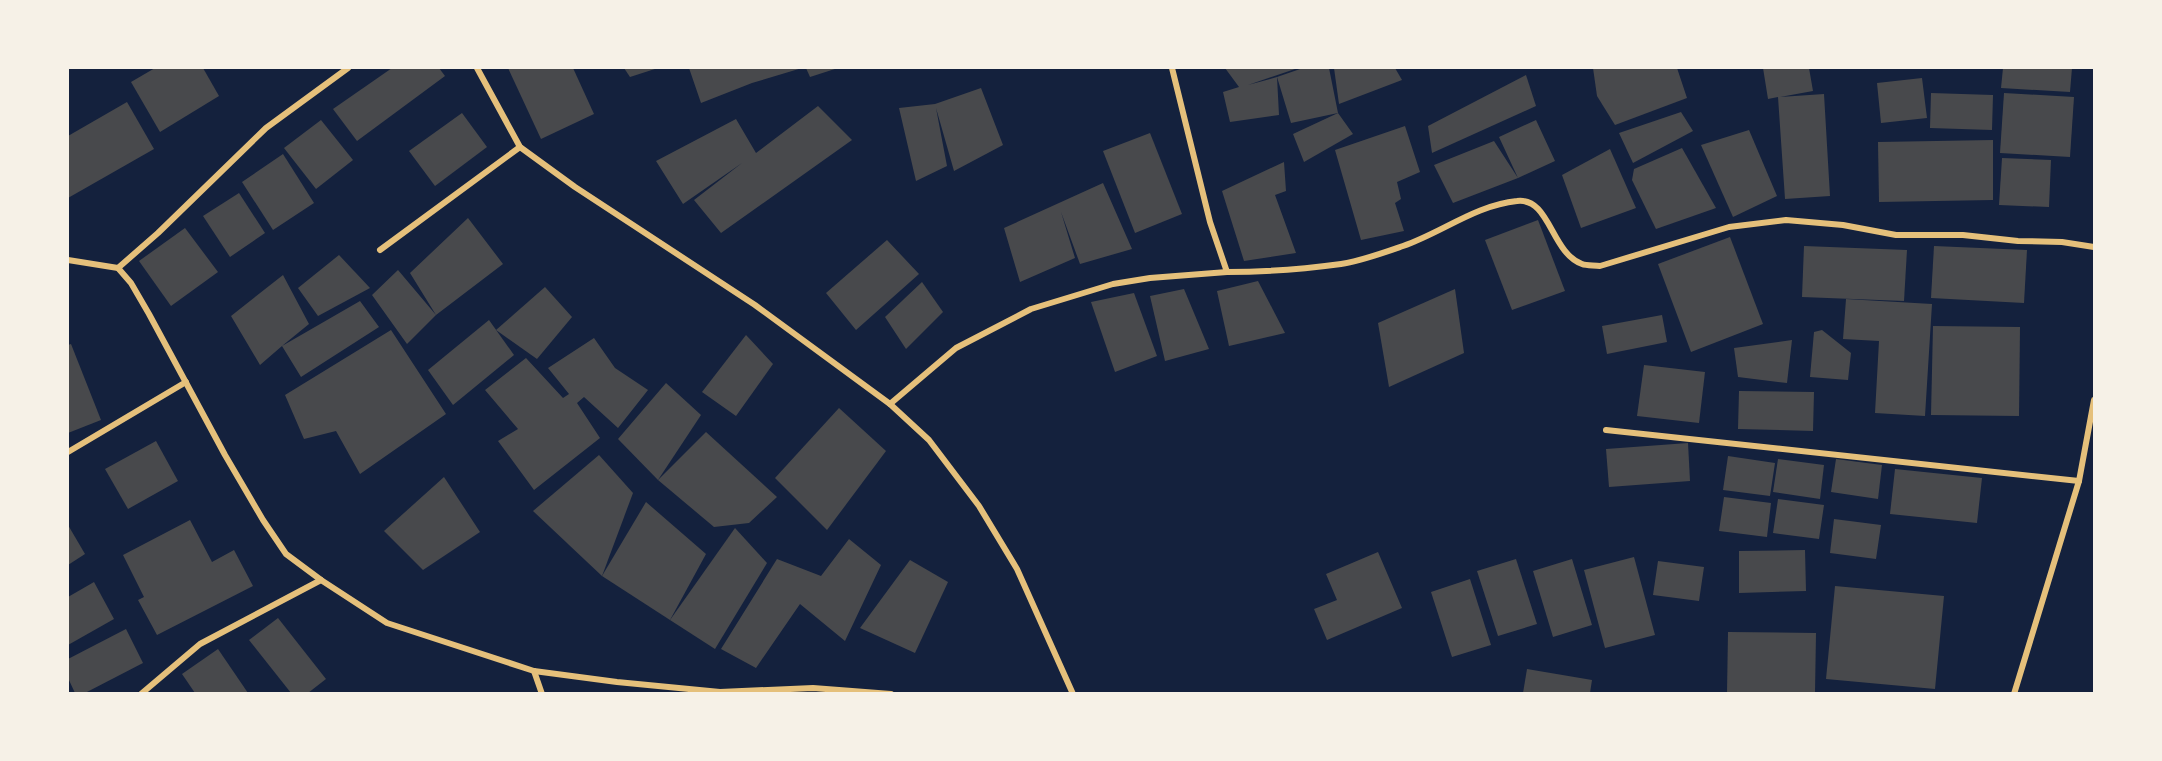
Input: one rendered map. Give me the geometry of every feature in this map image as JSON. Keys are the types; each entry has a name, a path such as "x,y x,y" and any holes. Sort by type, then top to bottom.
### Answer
{"street":[{"path":"118,268 158,233 266,128 348,68"},
{"path":"477,68 520,147 575,187 755,305 890,404 929,440 979,506 1017,569 1073,693"},
{"path":"1172,68 1210,222 1227,272"},
{"path":"380,250 520,147"},
{"path":"890,404 956,348 1031,309 1113,284 1150,278 1343,264 1404,245 1491,206 1519,200 1533,203 1540,210 1562,249 1570,258 1583,264 1600,266 1729,227 1785,220 1843,225 1896,235 1963,235 2018,241 2062,242 2094,247"},
{"path":"68,260 118,268 131,282 262,520 286,554 387,623 534,671 720,692 813,688 891,693"},
{"path":"68,452 186,382"},
{"path":"2014,693 2079,481 2094,400"},
{"path":"1606,429 2079,481"},
{"path":"141,693 200,644 321,580"},
{"path":"534,671 542,693"}],"building":[{"path":"155,68 203,68 219,96 160,132 131,82"},
{"path":"392,68 439,68 445,76 357,141 333,109"},
{"path":"508,68 573,68 594,114 541,139"},
{"path":"624,68 658,68 630,77"},
{"path":"689,68 802,68 752,83 701,103"},
{"path":"806,68 838,68 810,77"},
{"path":"1225,68 1298,68 1248,85 1277,77 1279,115 1230,122 1223,92 1239,87"},
{"path":"1303,68 1329,68 1338,113 1291,123 1277,77"},
{"path":"1334,68 1395,68 1402,80 1339,104"},
{"path":"1593,68 1677,68 1687,98 1615,125 1597,96"},
{"path":"1763,68 1809,68 1813,91 1780,97 1824,94 1830,196 1785,199 1778,97 1768,99"},
{"path":"2003,68 2072,68 2070,92 2001,88"},
{"path":"1526,75 1536,106 1432,153 1428,126"},
{"path":"1922,78 1927,118 1881,123 1877,83"},
{"path":"981,88 1003,145 954,171 936,108 947,166 916,181 899,108 935,104"},
{"path":"1931,93 1993,95 1992,130 1930,128"},
{"path":"2004,93 2074,97 2070,157 2000,153"},
{"path":"127,102 154,149 68,198 68,136"},
{"path":"818,106 852,140 721,233 694,200 742,163 683,204 656,161 736,119 756,153"},
{"path":"1681,112 1693,131 1633,163 1619,133"},
{"path":"462,113 487,147 435,186 409,151"},
{"path":"1338,113 1353,134 1304,162 1293,134"},
{"path":"321,120 353,160 316,189 284,148"},
{"path":"1536,120 1555,161 1518,178 1499,137"},
{"path":"1405,126 1420,172 1397,182 1401,199 1395,203 1404,231 1361,240 1335,150"},
{"path":"1749,130 1777,196 1733,217 1701,145"},
{"path":"1150,133 1182,214 1135,233 1103,151"},
{"path":"1993,140 1993,200 1879,202 1878,142"},
{"path":"1494,141 1518,178 1453,203 1434,165"},
{"path":"1682,148 1716,208 1656,229 1632,180 1634,169"},
{"path":"1610,149 1636,208 1581,228 1562,175"},
{"path":"283,154 314,203 273,230 242,182"},
{"path":"2002,158 2051,160 2049,207 1999,205"},
{"path":"1284,162 1286,191 1275,195 1296,253 1244,261 1222,191"},
{"path":"1103,183 1132,249 1080,264 1061,212 1075,258 1020,282 1004,228"},
{"path":"239,193 265,233 230,257 203,216"},
{"path":"468,218 503,264 436,315 410,273"},
{"path":"1538,220 1565,291 1512,310 1485,240"},
{"path":"185,228 218,272 171,306 139,261"},
{"path":"1730,237 1763,324 1691,352 1658,264"},
{"path":"887,240 919,274 856,330 826,293"},
{"path":"1804,246 1907,250 1904,301 1802,297"},
{"path":"1934,246 2027,250 2024,303 1931,298"},
{"path":"339,255 370,288 318,316 298,288"},
{"path":"398,270 436,315 407,344 372,295"},
{"path":"283,275 309,324 260,365 231,316"},
{"path":"1258,281 1285,333 1229,346 1217,291"},
{"path":"922,282 943,312 906,349 885,317"},
{"path":"545,287 572,317 537,359 496,330"},
{"path":"1184,289 1209,349 1165,361 1150,296"},
{"path":"1455,289 1464,353 1389,387 1378,323"},
{"path":"1134,293 1157,356 1115,372 1091,302"},
{"path":"1846,299 1932,304 1925,416 1875,413 1879,341 1843,339"},
{"path":"360,301 379,327 301,377 282,346"},
{"path":"1662,315 1667,342 1607,354 1602,326"},
{"path":"489,320 514,355 453,405 428,370"},
{"path":"1933,326 2020,327 2019,416 1931,415"},
{"path":"391,330 446,414 360,474 336,431 304,439 285,395"},
{"path":"1822,330 1851,353 1848,380 1810,377 1814,332"},
{"path":"746,335 773,364 736,416 702,392"},
{"path":"594,338 615,368 648,390 618,428 584,397 577,403 600,438 534,490 498,441 518,429 485,390 526,358 563,398 569,394 548,368"},
{"path":"1792,340 1787,383 1738,377 1734,348"},
{"path":"71,344 101,420 68,433 68,345"},
{"path":"1644,365 1705,372 1699,423 1637,416"},
{"path":"666,383 701,415 658,480 618,439"},
{"path":"1739,391 1814,392 1813,431 1738,429"},
{"path":"839,408 886,451 827,530 775,478"},
{"path":"706,432 777,497 749,523 714,527 658,480"},
{"path":"156,441 178,481 128,509 105,469"},
{"path":"1688,443 1690,481 1609,487 1606,449"},
{"path":"599,455 633,493 602,576 533,511"},
{"path":"1728,456 1775,463 1770,496 1723,490"},
{"path":"1778,459 1824,465 1820,499 1773,492"},
{"path":"1836,459 1882,465 1878,499 1831,492"},
{"path":"1895,469 1982,478 1977,523 1890,514"},
{"path":"444,477 480,532 423,570 384,531"},
{"path":"1724,497 1771,503 1767,537 1719,531"},
{"path":"1778,499 1824,505 1819,539 1773,533"},
{"path":"646,502 706,554 670,620 602,576"},
{"path":"1834,519 1881,525 1876,559 1830,553"},
{"path":"190,520 212,562 234,550 253,586 157,635 138,600 144,597 123,555"},
{"path":"68,525 85,554 68,565"},
{"path":"735,528 767,563 715,649 670,620"},
{"path":"849,539 881,565 845,641 800,604 756,668 721,649 777,559 821,576"},
{"path":"1805,550 1806,591 1739,593 1739,551"},
{"path":"1378,552 1402,608 1327,640 1314,609 1337,600 1326,574"},
{"path":"1634,557 1655,635 1605,648 1584,570"},
{"path":"1516,559 1537,624 1498,636 1477,571"},
{"path":"1572,559 1592,625 1553,637 1533,571"},
{"path":"910,560 948,582 915,653 860,628"},
{"path":"1658,561 1704,567 1699,601 1653,595"},
{"path":"1470,579 1491,645 1452,657 1431,592"},
{"path":"94,582 114,619 68,645 68,597"},
{"path":"1835,586 1944,596 1935,689 1826,679"},
{"path":"278,618 326,679 308,693 291,693 249,640"},
{"path":"126,629 143,663 85,693 75,693 68,678 68,659"},
{"path":"1728,632 1816,633 1815,693 1727,693"},
{"path":"218,649 248,693 195,693 182,674"},
{"path":"1527,669 1592,680 1590,693 1523,693"}]}
